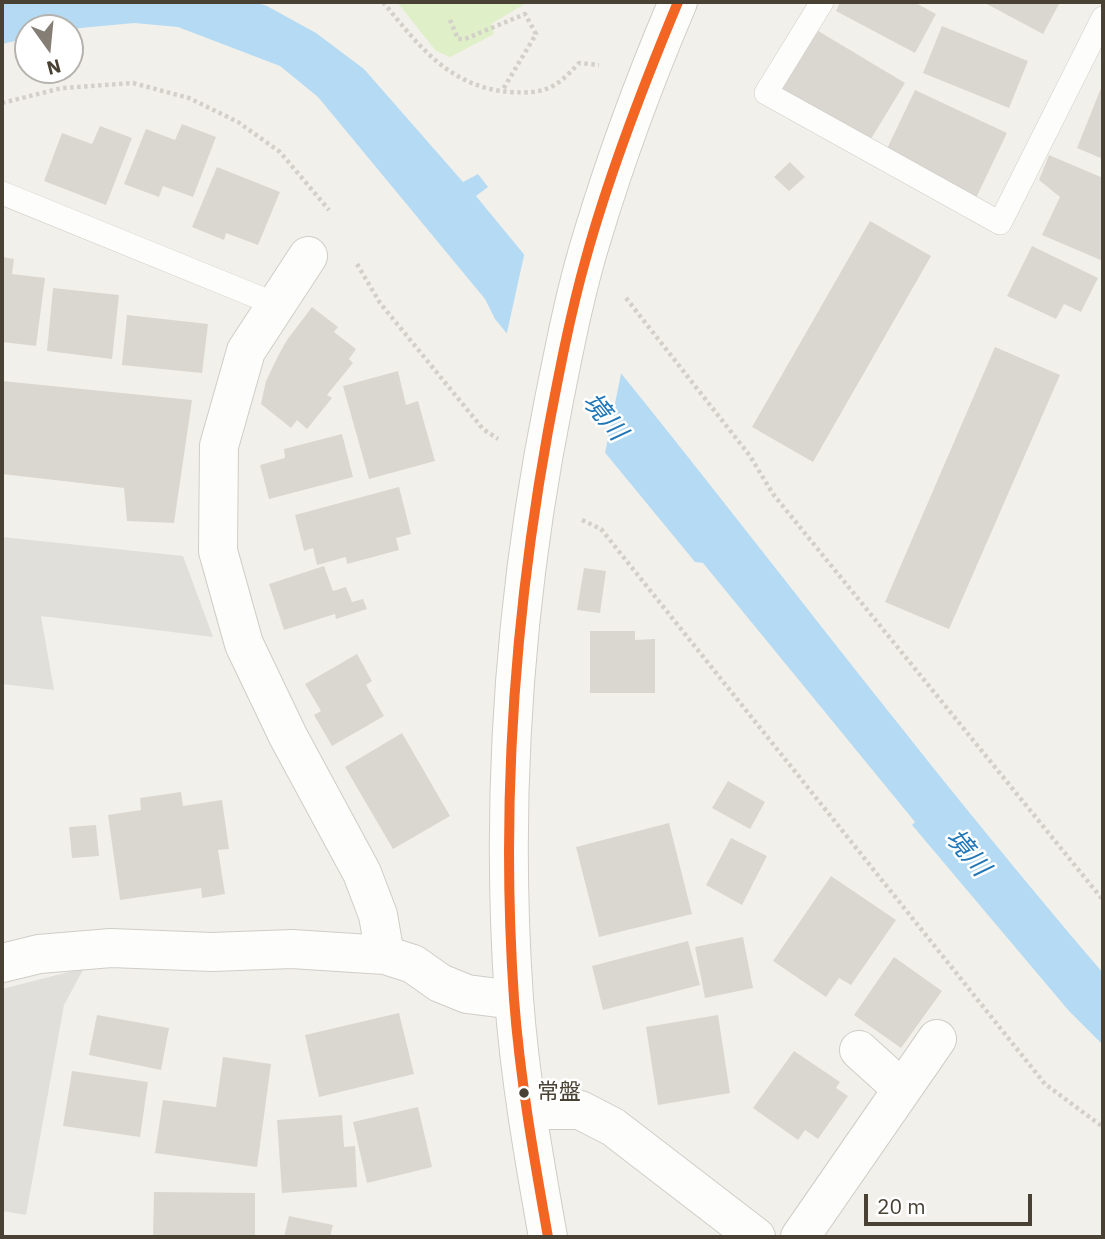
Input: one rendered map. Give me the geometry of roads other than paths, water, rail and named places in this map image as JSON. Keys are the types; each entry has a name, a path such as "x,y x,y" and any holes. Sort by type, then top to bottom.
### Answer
{"street":[{"path":"548,1237 527,1110 514,1000 509,870 510,739 514,670 542,456 592,235 646,76 678,2"},
{"path":"308,256 246,351 219,446 218,551 244,644 288,736 362,873 378,915 385,955"},
{"path":"2,963 39,954 111,948 212,952 292,949 385,955 413,964 440,984 467,993 514,1000"},
{"path":"800,1237 937,1039"},
{"path":"859,1050 902,1089"},
{"path":"527,1110 580,1110 613,1127 756,1237"}],"lane":[{"path":"822,2 766,93 1000,223 1103,18"},
{"path":"2,193 275,303"}],"water":[{"name":"境川","path":"2,2 255,2 316,33 364,69 463,182 478,174 488,187 476,196 631,386 931,765 1103,973 1103,1045 1069,1011 912,825 915,822 703,563 695,562 495,319 485,299 318,97 280,66 178,27 134,23 84,28 84,14 14,14 14,41 2,44"}],"place":[{"name":"常盤","path":"524,1093"}]}
